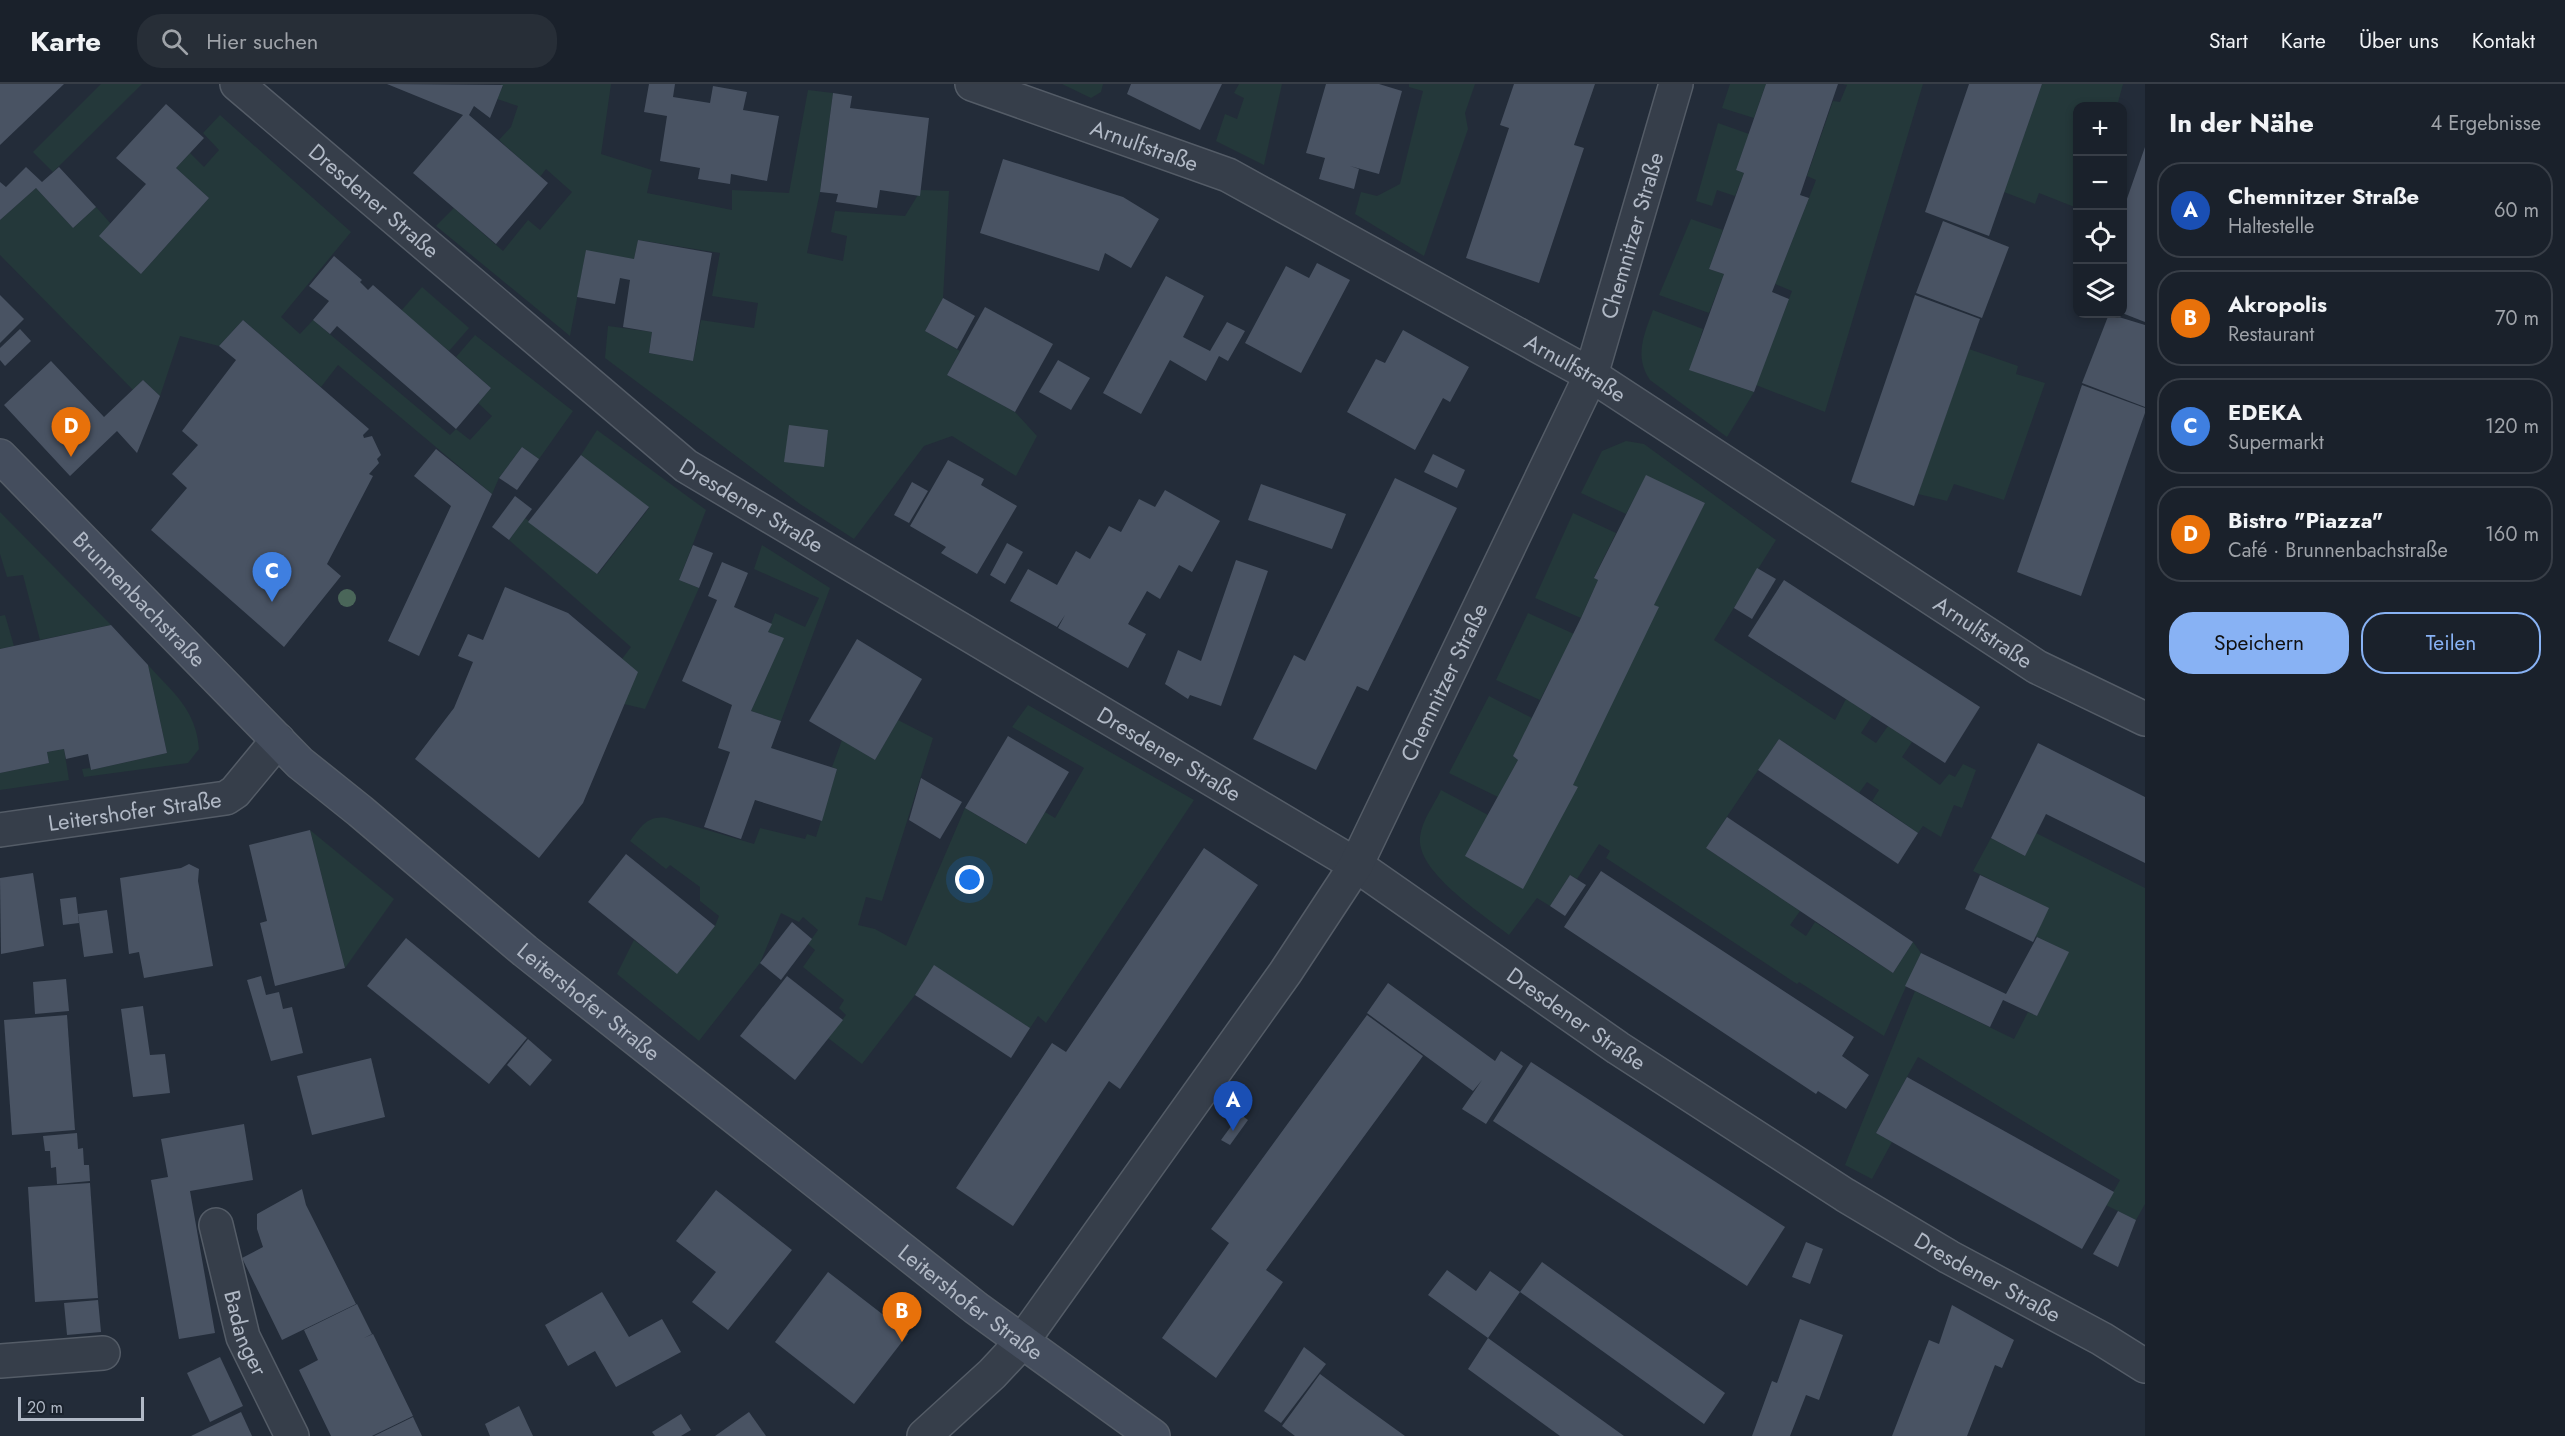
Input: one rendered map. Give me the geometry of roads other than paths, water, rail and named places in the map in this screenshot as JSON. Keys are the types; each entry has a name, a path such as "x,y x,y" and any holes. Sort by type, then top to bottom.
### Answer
{"street":[{"name":"Dresdener Straße","path":"237,84 686,466 1356,865 1618,1048 1845,1195 1949,1257 2102,1339 2145,1366"},
{"name":"Arnulfstraße","path":"972,84 1228,175 1591,375 2037,667 2145,719"},
{"name":"Chemnitzer Straße","path":"924,1436 992,1374 1021,1343 1286,974 1356,865 1591,375 1676,84"},
{"name":"Brunnenbachstraße","path":"0,456 278,740"},
{"name":"Leitershofer Straße","path":"0,830 226,798 235,792 278,740 300,763 378,825 525,951 1021,1343 1153,1436"},
{"name":"Badanger","path":"216,1225 243,1337 292,1436"},
{"path":"0,1361 103,1353"}],"place":[{"name":"Bistro \"Piazza\"","path":"71,457"},
{"name":"EDEKA","path":"272,602"},
{"name":"Chemnitzer Straße","path":"1233,1131"},
{"name":"Akropolis","path":"902,1342"}]}
